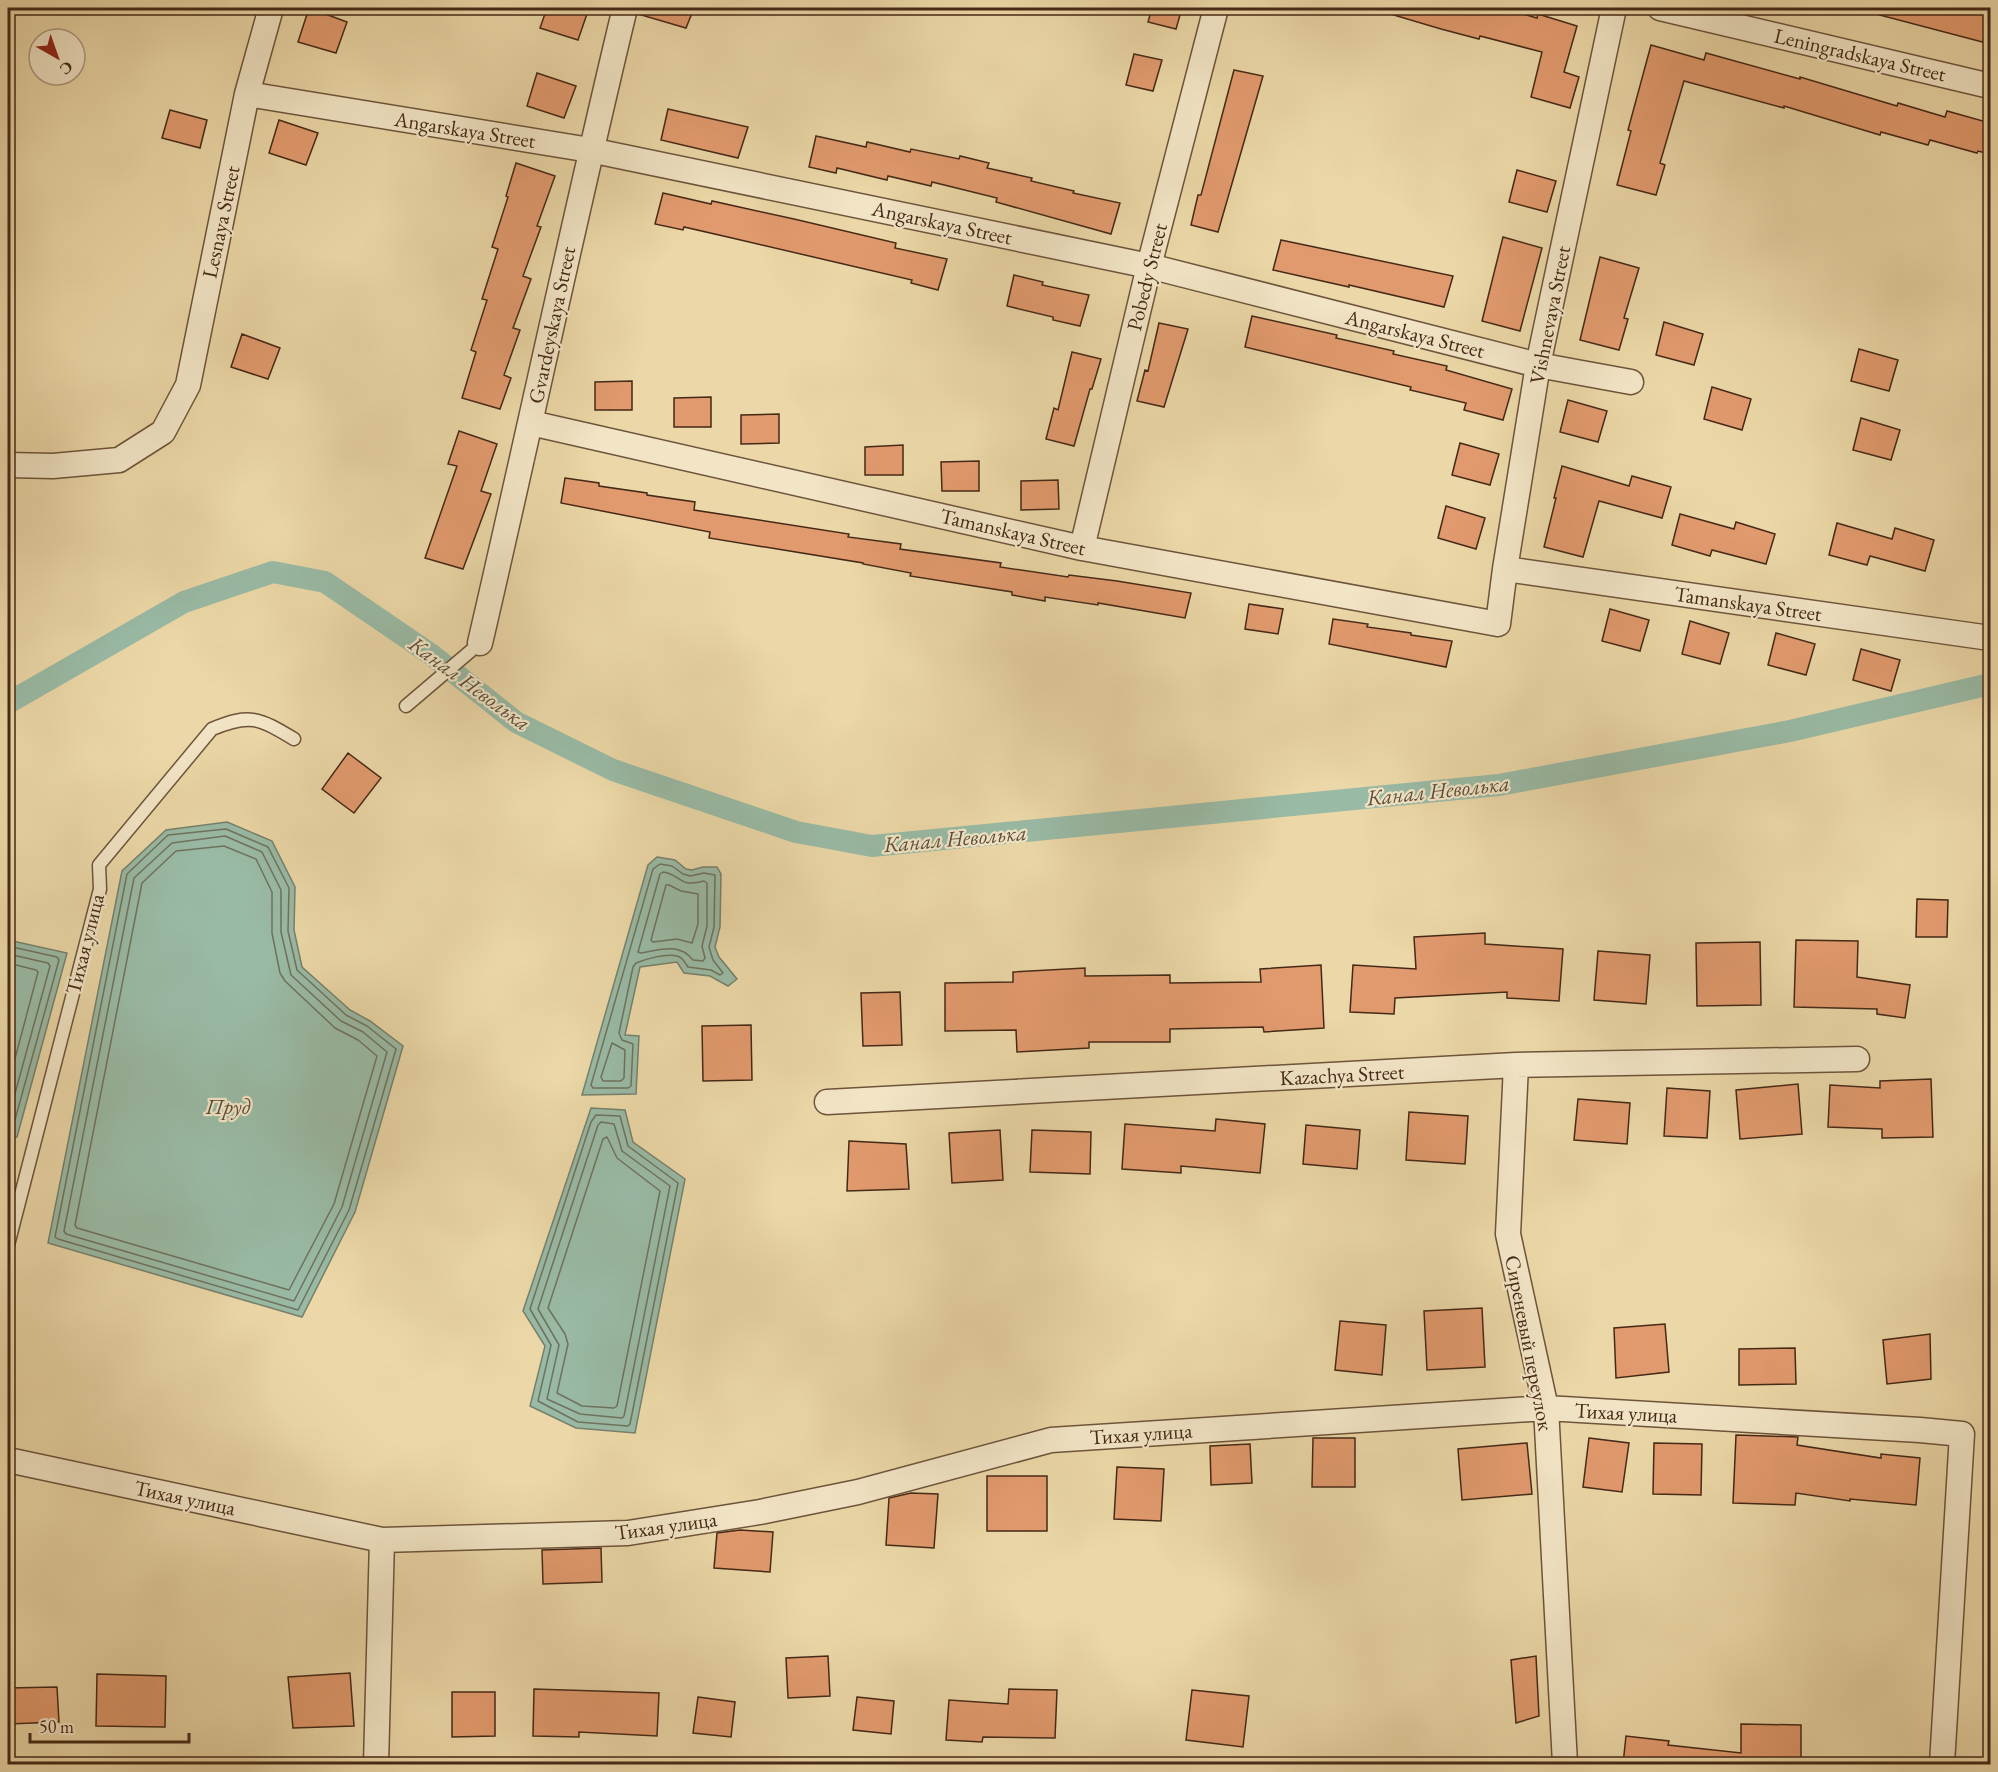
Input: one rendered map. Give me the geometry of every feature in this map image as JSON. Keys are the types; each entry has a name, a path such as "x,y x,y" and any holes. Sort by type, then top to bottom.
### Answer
{"street":[{"name":"Lesnaya Street","path":"8,465 54,466 119,460 163,432 188,385 247,94 271,8"},
{"name":"Gvardeyskaya Street","path":"480,643 531,423 590,150 625,8"},
{"name":"Pobedy Street","path":"1082,548 1149,266 1216,8"},
{"name":"Vishnevaya Street","path":"1498,624 1538,365 1614,8"},
{"name":"Leningradskaya Street","path":"1660,8 1990,86"},
{"name":"Angarskaya Street","path":"247,94 590,150 1149,266 1538,365 1631,382"},
{"name":"Tamanskaya Street","path":"531,423 1082,548 1498,624"},
{"name":"Tamanskaya Street","path":"1505,569 1990,638"},
{"name":"Kazachya Street","path":"827,1102 1516,1065 1857,1059"},
{"name":"Сиреневый переулок","path":"1516,1065 1508,1234 1546,1408 1565,1764"},
{"name":"Тихая улица","path":"8,1460 382,1540 627,1533 760,1512 858,1492 1051,1440 1546,1408 1962,1434 1942,1764"},
{"path":"376,1764 382,1540"}],"lane":[{"path":"406,706 480,643"},
{"name":"Тихая улица","path":"8,1245 100,889 99,865 212,729 233,720 252,718 273,726 294,739"}],"water":[{"name":"Пруд","path":"227,822 272,841 295,887 294,930 302,967 350,1010 370,1021 403,1046 355,1212 302,1317 48,1243 122,871 166,830"},
{"path":"657,857 675,860 686,869 692,870 717,867 721,874 720,927 715,947 719,957 737,979 728,986 710,976 684,973 677,962 640,967 625,1035 639,1036 636,1094 582,1095 648,865"},
{"path":"8,940 67,953 17,1137 8,1135"},
{"path":"591,1108 625,1110 633,1142 685,1179 635,1433 576,1428 530,1406 545,1346 523,1311"}],"building":[{"path":"309,8 347,22 336,53 298,42"},
{"path":"547,8 589,8 578,40 540,28"},
{"path":"639,8 694,8 686,28 638,14"},
{"path":"1152,8 1182,8 1176,29 1148,22"},
{"path":"1388,8 1502,8 1537,18 1538,14 1577,26 1564,72 1579,77 1570,108 1531,97 1542,52 1480,36 1479,39 1441,29 1387,13"},
{"path":"1873,8 1982,8 1990,10 1990,44 1872,13"},
{"path":"1651,45 1704,60 1706,53 1800,79 1800,77 1897,106 1898,103 1945,117 1947,111 1990,123 1990,154 1978,151 1977,153 1930,140 1928,145 1881,132 1880,135 1784,106 1784,108 1684,81 1660,163 1665,165 1656,195 1617,185 1631,131 1628,130"},
{"path":"1134,54 1162,60 1153,91 1126,85"},
{"path":"1234,70 1263,76 1218,232 1191,225"},
{"path":"537,73 576,86 564,118 527,106"},
{"path":"668,109 748,127 738,158 661,140"},
{"path":"170,110 207,120 200,148 162,138"},
{"path":"279,120 318,133 306,165 269,153"},
{"path":"816,136 866,147 867,142 910,152 911,149 959,159 960,156 989,163 987,168 1032,178 1031,181 1120,203 1111,234 996,202 997,198 932,182 931,186 888,176 887,180 837,168 836,173 809,167"},
{"path":"516,163 555,176 537,226 541,227 523,276 531,279 513,328 520,330 504,375 511,378 500,409 462,398 476,352 471,350 487,300 482,299 498,249 492,247"},
{"path":"1517,170 1556,181 1547,212 1509,202"},
{"path":"663,193 794,219 896,243 895,248 947,259 938,290 911,283 912,280 732,238 684,227 683,230 655,224"},
{"path":"1503,237 1542,248 1520,331 1482,321"},
{"path":"1281,240 1453,276 1444,307 1273,270"},
{"path":"1600,257 1639,268 1624,318 1628,319 1619,350 1580,340"},
{"path":"1014,275 1043,282 1042,285 1089,295 1080,326 1007,306"},
{"path":"1252,316 1337,335 1336,338 1394,351 1393,354 1447,366 1446,370 1512,389 1503,420 1464,410 1466,403 1410,390 1411,387 1245,347"},
{"path":"1664,322 1703,334 1694,365 1656,355"},
{"path":"1159,323 1188,329 1164,407 1137,401 1145,370 1148,371"},
{"path":"242,334 280,348 268,379 231,367"},
{"path":"1859,349 1898,360 1889,391 1851,381"},
{"path":"1072,352 1101,359 1074,446 1046,439 1054,408 1058,410"},
{"path":"632,381 632,410 595,410 595,382"},
{"path":"1712,387 1751,399 1742,430 1704,419"},
{"path":"711,397 711,427 674,427 674,398"},
{"path":"1568,400 1607,411 1598,442 1560,432"},
{"path":"779,414 779,443 741,444 741,415"},
{"path":"1861,418 1900,430 1891,460 1853,450"},
{"path":"459,431 497,444 481,491 491,494 463,569 425,558 457,466 448,464"},
{"path":"1460,443 1499,454 1490,485 1452,475"},
{"path":"903,445 903,475 865,475 865,447"},
{"path":"979,461 979,491 942,491 941,462"},
{"path":"1562,466 1629,486 1632,476 1671,487 1662,518 1599,501 1583,557 1544,547"},
{"path":"565,478 599,483 599,486 647,493 647,495 695,502 694,510 901,544 900,549 1001,563 1000,567 1068,577 1069,575 1117,581 1191,593 1185,618 1098,603 1098,605 1045,597 1045,601 1012,595 1012,592 910,576 911,573 863,563 709,538 710,532 561,503"},
{"path":"1058,480 1059,509 1021,510 1021,481"},
{"path":"1446,506 1485,518 1476,549 1438,538"},
{"path":"1680,514 1734,529 1736,522 1775,534 1766,564 1712,550 1710,556 1672,545"},
{"path":"1837,523 1892,539 1895,528 1934,540 1925,571 1870,556 1867,565 1829,555"},
{"path":"1249,604 1283,609 1278,634 1245,629"},
{"path":"1610,609 1649,620 1640,651 1602,641"},
{"path":"1333,619 1452,641 1446,667 1329,644"},
{"path":"1690,621 1729,633 1720,664 1682,654"},
{"path":"1776,633 1815,644 1806,675 1768,665"},
{"path":"1861,649 1900,660 1891,691 1853,680"},
{"path":"348,753 381,778 354,813 322,789"},
{"path":"1917,899 1948,900 1947,937 1916,937"},
{"path":"1485,933 1485,944 1563,949 1559,1001 1507,998 1507,992 1395,998 1394,1014 1350,1012 1353,965 1416,969 1414,937"},
{"path":"1796,940 1858,941 1857,977 1910,985 1905,1018 1877,1014 1877,1009 1794,1007"},
{"path":"1760,942 1761,1005 1697,1006 1696,943"},
{"path":"1598,951 1650,955 1646,1004 1594,1000"},
{"path":"1321,965 1324,1028 1264,1032 1263,1027 1170,1029 1170,1042 1089,1042 1089,1048 1017,1052 1016,1030 945,1031 945,983 1013,982 1013,972 1085,968 1085,976 1170,975 1170,983 1261,982 1260,969"},
{"path":"900,992 902,1045 863,1046 861,993"},
{"path":"751,1025 752,1080 703,1081 702,1026"},
{"path":"1931,1079 1933,1137 1882,1138 1882,1129 1828,1127 1830,1085 1880,1088 1880,1081"},
{"path":"1798,1084 1802,1134 1740,1139 1736,1090"},
{"path":"1667,1088 1710,1091 1707,1138 1664,1136"},
{"path":"1578,1099 1630,1103 1627,1144 1574,1140"},
{"path":"1409,1112 1468,1116 1465,1164 1406,1160"},
{"path":"1216,1119 1265,1124 1260,1173 1181,1166 1181,1173 1122,1169 1125,1124 1215,1131"},
{"path":"1306,1125 1360,1130 1357,1169 1303,1164"},
{"path":"1000,1130 1003,1180 952,1183 949,1133"},
{"path":"1032,1130 1091,1132 1090,1174 1030,1172"},
{"path":"849,1141 906,1144 909,1189 847,1191"},
{"path":"1482,1308 1485,1367 1427,1370 1424,1311"},
{"path":"1340,1321 1386,1325 1382,1375 1335,1370"},
{"path":"1665,1324 1669,1372 1616,1378 1614,1328"},
{"path":"1930,1334 1931,1379 1887,1384 1883,1340"},
{"path":"1795,1348 1796,1384 1739,1385 1739,1349"},
{"path":"1736,1435 1798,1437 1797,1445 1881,1458 1881,1454 1920,1458 1916,1505 1850,1499 1850,1501 1796,1493 1795,1505 1733,1503"},
{"path":"1313,1438 1355,1438 1355,1487 1312,1487"},
{"path":"1589,1438 1629,1443 1622,1492 1583,1487"},
{"path":"1527,1443 1532,1494 1462,1500 1458,1449"},
{"path":"1654,1443 1702,1444 1701,1495 1653,1494"},
{"path":"1250,1444 1252,1483 1211,1485 1210,1446"},
{"path":"1117,1467 1164,1469 1161,1521 1114,1519"},
{"path":"987,1476 1047,1476 1047,1531 987,1531"},
{"path":"911,1493 938,1494 934,1548 886,1545 889,1498"},
{"path":"740,1530 773,1532 770,1572 714,1568 717,1533"},
{"path":"601,1548 602,1582 543,1584 542,1550"},
{"path":"828,1656 830,1696 788,1698 786,1658"},
{"path":"1536,1656 1539,1716 1516,1723 1511,1660"},
{"path":"350,1673 354,1726 293,1728 288,1677"},
{"path":"97,1674 166,1676 165,1727 96,1726"},
{"path":"57,1687 59,1722 8,1724 8,1688"},
{"path":"534,1689 659,1693 657,1736 579,1732 579,1737 533,1736"},
{"path":"1009,1689 1057,1690 1055,1738 983,1737 982,1742 946,1740 949,1700 1008,1704"},
{"path":"1192,1690 1249,1696 1243,1747 1186,1740"},
{"path":"452,1692 495,1692 495,1736 452,1737"},
{"path":"698,1697 735,1702 731,1737 693,1733"},
{"path":"857,1697 894,1701 891,1734 853,1730"},
{"path":"1741,1724 1801,1725 1801,1764 1623,1764 1626,1736 1669,1741 1668,1745 1741,1753"}],"waterway":[{"name":"Канал Неволька","path":"8,703 184,602 273,572 325,582 432,655 516,722 613,770 796,832 872,846 1499,785 1790,731 1990,684"}]}
